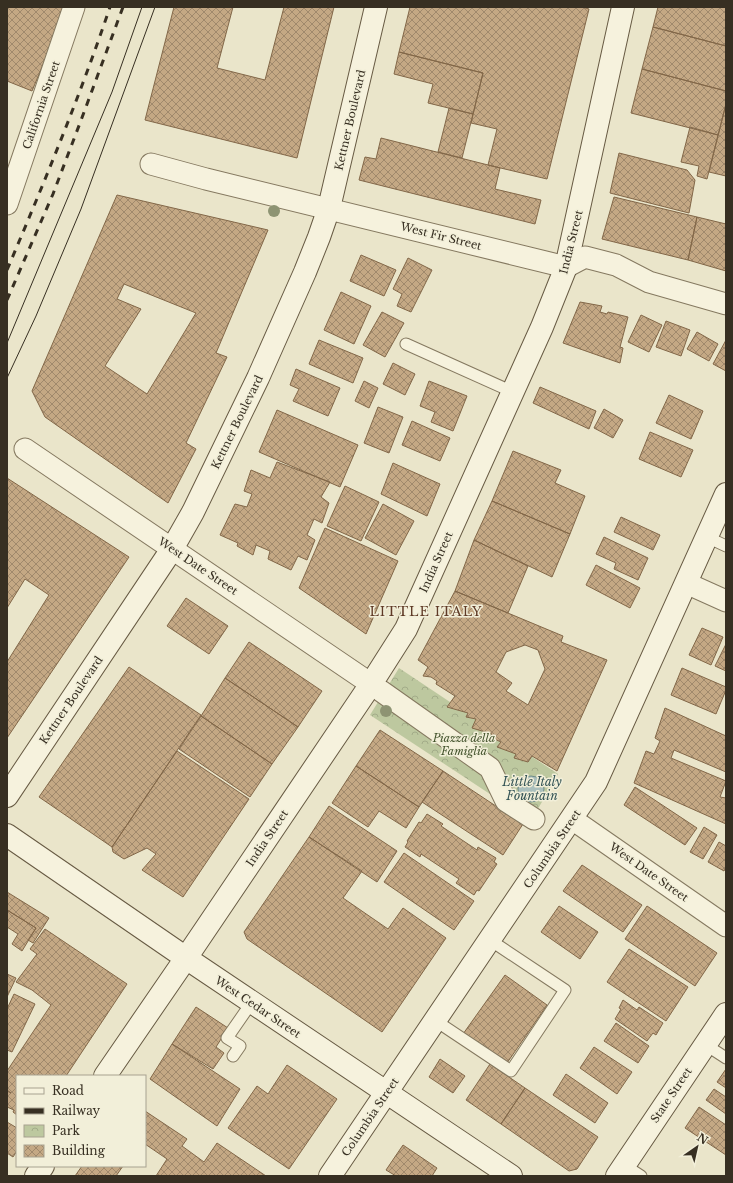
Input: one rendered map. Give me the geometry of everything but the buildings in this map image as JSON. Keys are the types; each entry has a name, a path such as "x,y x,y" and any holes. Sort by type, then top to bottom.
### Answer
{"main road":[{"name":"Kettner Boulevard","path":"7,796 172,549 193,512 258,378 305,272 329,208 376,7"},
{"name":"India Street","path":"106,1075 376,688 406,629 542,327 566,267 623,7"},
{"name":"Columbia Street","path":"330,1176 596,782 686,583 716,541 725,501"},
{"name":"West Cedar Street","path":"7,835 186,958 511,1176"},
{"name":"State Street","path":"628,1172 726,1014"},
{"path":"36,1176 42,1167"}],"street":[{"name":"California Street","path":"7,204 74,7"},
{"name":"West Fir Street","path":"151,164 206,179 566,267"},
{"path":"566,267 585,257 616,266 648,282 726,304"},
{"name":"West Date Street","path":"25,448 376,688 490,768 506,801 534,819"},
{"path":"686,583 726,601"},
{"name":"West Date Street","path":"572,819 726,926"}],"lane":[{"path":"406,344 513,392"},
{"path":"436,1021 511,1071 540,1028 565,990 490,940"},
{"path":"233,1056 240,1046 227,1038 252,1002"},
{"path":"706,1045 726,1058"}],"green space":[{"name":"Piazza della Famiglia","path":"399,668 558,774 531,821 370,715"}],"water":[{"name":"Little Italy Fountain","path":"531,776 540,780 544,789 540,798 531,802 522,798 518,789 522,780"}],"tram line":[{"path":"7,343 112,92 142,7"},
{"path":"7,378 36,316 81,209 155,7"}],"railway":[{"path":"7,270 61,139 110,7"},
{"path":"7,300 53,194 123,7"}],"district":[{"name":"LITTLE ITALY","path":"426,611"}]}
